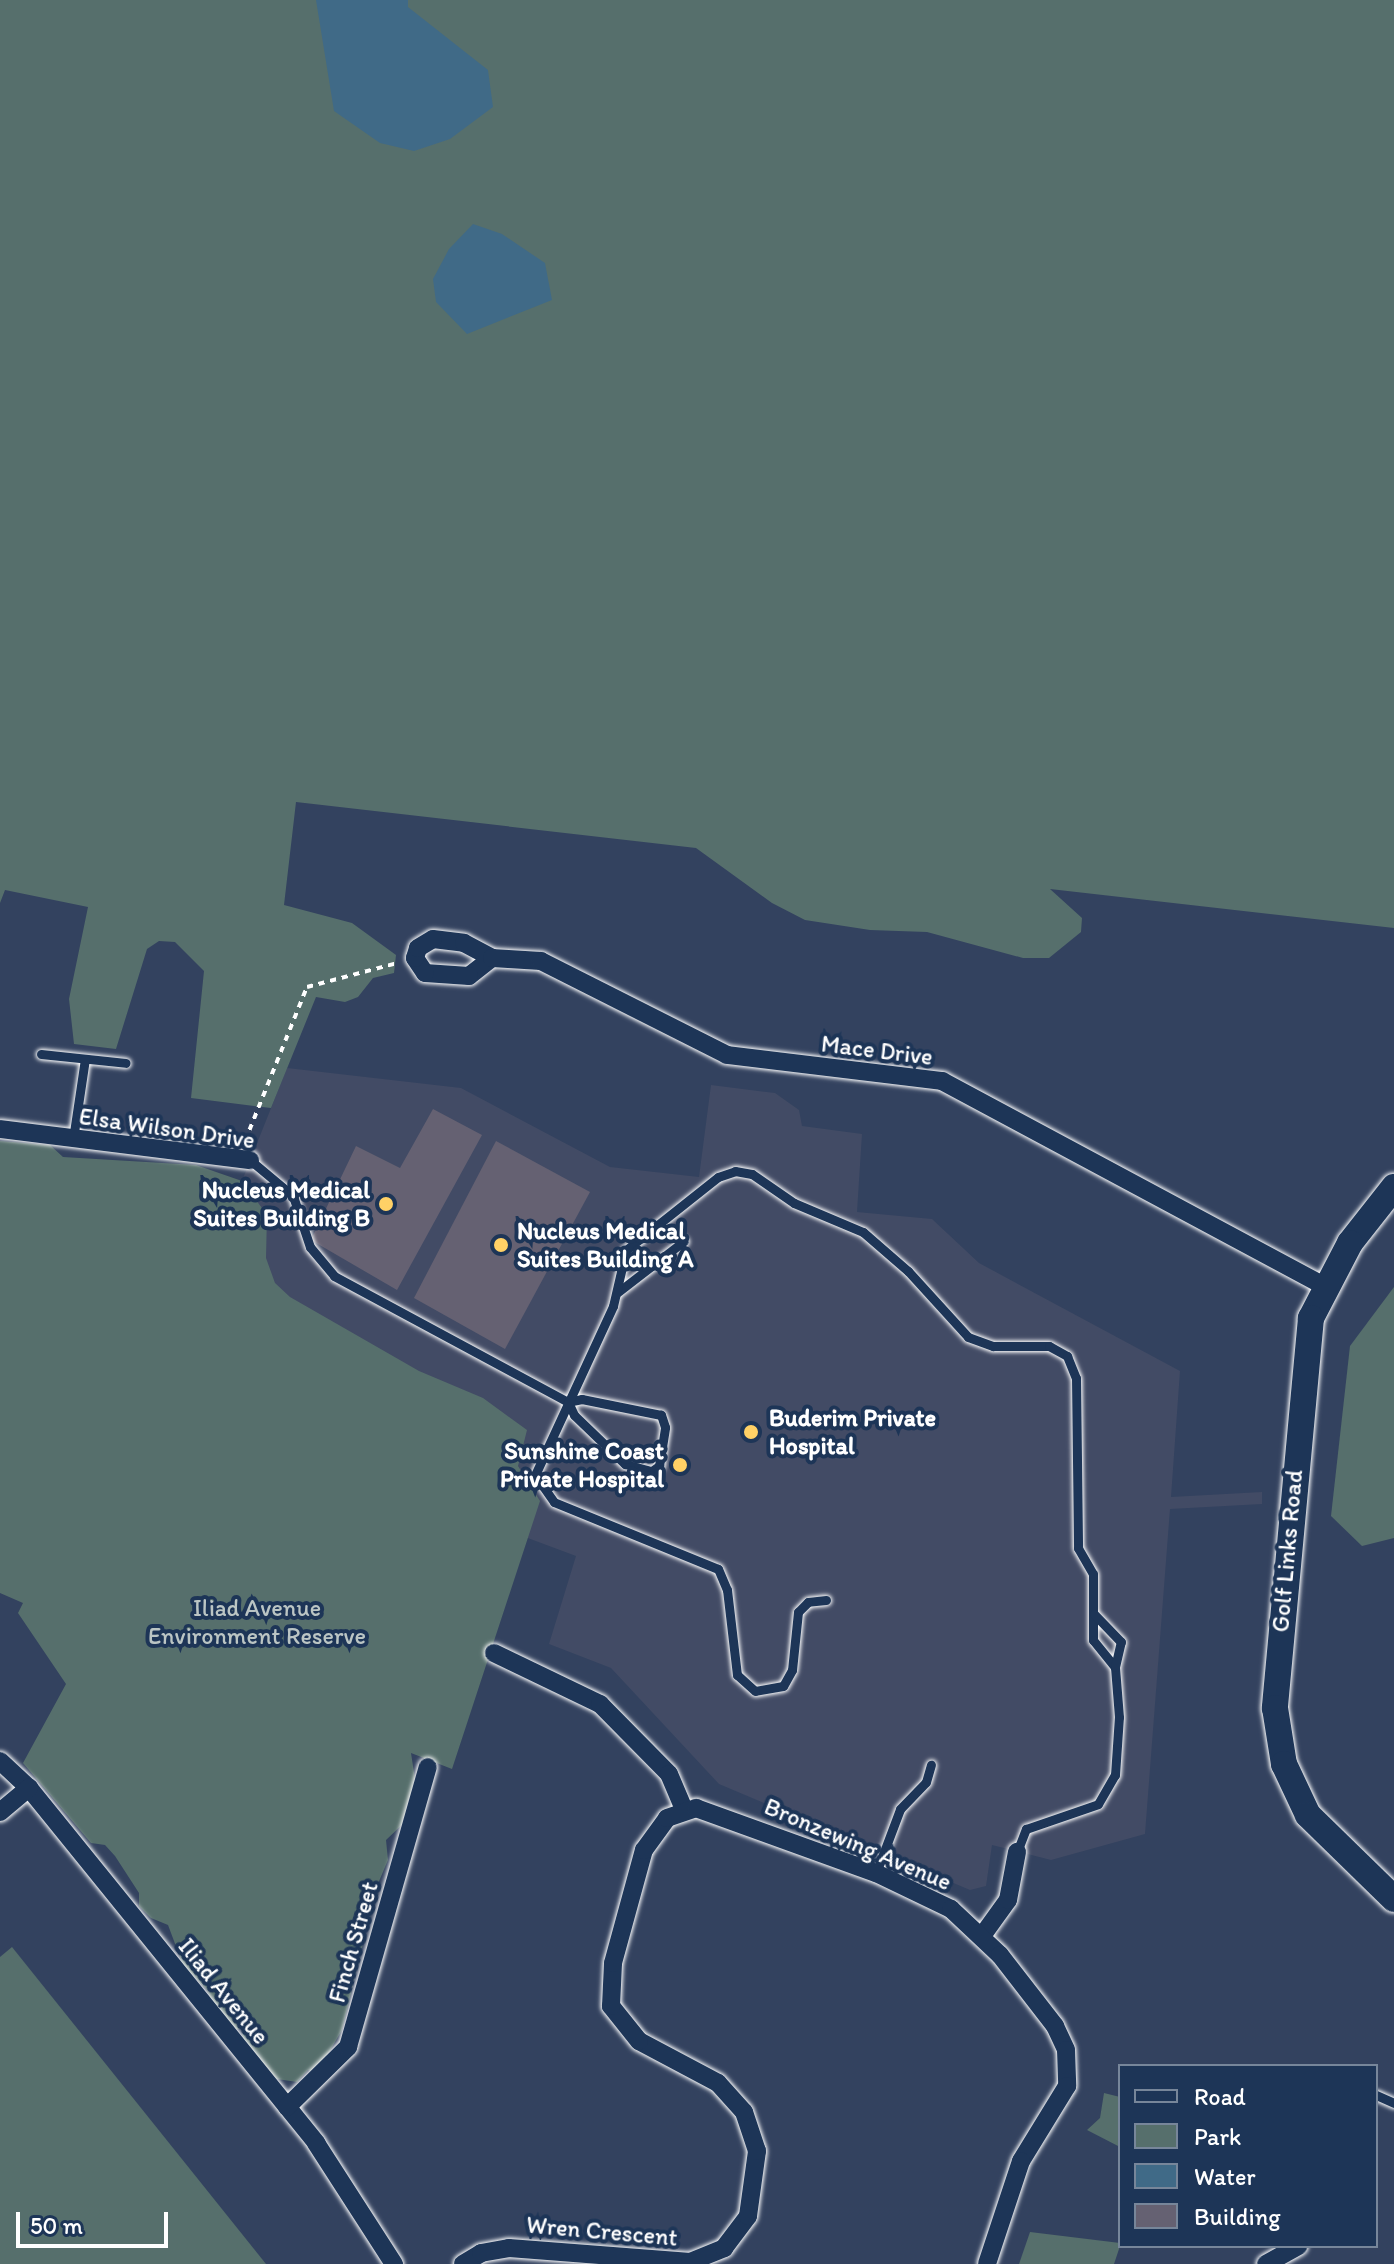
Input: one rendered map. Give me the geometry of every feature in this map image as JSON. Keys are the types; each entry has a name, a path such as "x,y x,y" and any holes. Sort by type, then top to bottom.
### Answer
{"main road":[{"name":"Golf Links Road","path":"1394,1187 1324,1286 1311,1318 1303,1367 1275,1708 1284,1764 1308,1815 1394,1899"}],"street":[{"name":"Mace Drive","path":"415,958 418,948 433,939 464,943 492,958 541,961 727,1055 942,1081 1324,1286"},
{"path":"415,958 425,973 461,978 492,958"},
{"name":"Elsa Wilson Drive","path":"0,1129 244,1159"},
{"path":"494,1653 600,1704 669,1774 684,1809"},
{"name":"Iliad Avenue","path":"0,1761 29,1788 287,2107 329,2161 394,2264"},
{"name":"Finch Street","path":"287,2107 348,2047 428,1767"},
{"path":"0,1812 29,1788"},
{"name":"Bronzewing Avenue","path":"684,1809 718,1812 876,1873 951,1909 982,1936 1055,2026 1066,2050 1068,2075 1063,2096 1021,2161 987,2264"},
{"name":"Wren Crescent","path":"463,2264 481,2253 509,2248 690,2262 724,2248 748,2216 757,2151 744,2112 718,2083 639,2041 611,2006 613,1963 640,1858 660,1826 684,1809"},
{"path":"982,1936 1008,1900 1017,1852"},
{"path":"1266,2264 1294,2248"}],"lane":[{"path":"41,1054 126,1063"},
{"path":"73,1139 85,1059"},
{"name":"Elsa Wilson Drive","path":"244,1159 293,1196 310,1247 334,1276 568,1402 574,1415 625,1464 652,1471 659,1466 665,1427 661,1415 582,1399 568,1402"},
{"path":"826,1600 808,1602 798,1612 792,1670 783,1686 763,1692 747,1687 735,1667 727,1590 718,1569 561,1505 537,1483 536,1469 618,1292 623,1259 632,1243 718,1177 742,1170 794,1203 874,1240 968,1337 993,1346 1062,1350 1076,1378 1078,1541 1093,1574 1093,1640 1115,1667"},
{"path":"618,1292 684,1241"},
{"path":"1017,1852 1026,1829 1092,1808 1107,1794 1118,1757 1115,1667 1120,1638 1094,1614"},
{"path":"876,1873 900,1809 926,1782 931,1765"}],"path":[{"path":"244,1159 307,987 415,958"}],"shaded area":[{"name":"Buderim Private Hospital","path":"287,1068 461,1088 610,1167 699,1177 711,1085 775,1093 799,1110 802,1126 862,1134 857,1212 932,1219 979,1263 1180,1371 1171,1497 1262,1492 1262,1504 1170,1509 1145,1834 1051,1860 992,1845 986,1886 970,1890 719,1784 611,1668 549,1644 576,1556 525,1537 174,1351"}],"green space":[{"path":"0,0 1394,0 1394,928 1050,889 1082,918 1081,932 1049,958 1023,958 927,932 870,930 805,920 772,903 696,848 296,802 284,905 352,923 396,955 394,973 373,978 358,997 345,1002 316,997 271,1108 191,1098 204,971 175,942 159,941 147,949 116,1049 74,1044 69,999 88,907 5,890 0,903"},
{"name":"Iliad Avenue Environment Reserve","path":"0,1141 50,1145 63,1157 196,1165 242,1181 267,1215 266,1258 275,1283 290,1297 419,1371 483,1398 527,1430 518,1466 540,1501 452,1769 411,1753 417,1792 406,1821 386,1840 388,1860 377,1886 342,2030 317,2073 308,2070 297,2082 277,2079 264,2069 243,2044 242,2029 232,2029 218,2015 207,1990 183,1965 168,1925 151,1918 139,1906 139,1893 115,1856 105,1845 91,1843 23,1763 66,1684 18,1613 23,1603 0,1593"},
{"path":"1394,1287 1394,1538 1362,1546 1331,1516 1350,1346"},
{"path":"12,1947 266,2264 0,2264 0,1957"},
{"path":"1104,2093 1118,2096 1118,2146 1087,2130 1100,2118"},
{"path":"1030,2232 1118,2243 1119,2248 1114,2264 1019,2264"}],"water":[{"path":"316,0 408,0 408,7 488,70 493,107 450,139 414,151 380,143 334,111"},
{"path":"473,224 502,234 545,263 552,300 467,334 436,302 433,279 449,249"}],"building":[{"name":"Nucleus Medical Suites Building B","path":"433,1109 482,1135 397,1290 311,1240 356,1146 400,1168"},
{"name":"Nucleus Medical Suites Building A","path":"496,1141 590,1192 505,1349 414,1298"}],"place":[{"name":"Nucleus Medical Suites Building B","path":"386,1204"},
{"name":"Nucleus Medical Suites Building A","path":"501,1245"},
{"name":"Buderim Private Hospital","path":"751,1432"},
{"name":"Sunshine Coast Private Hospital","path":"680,1465"}]}
